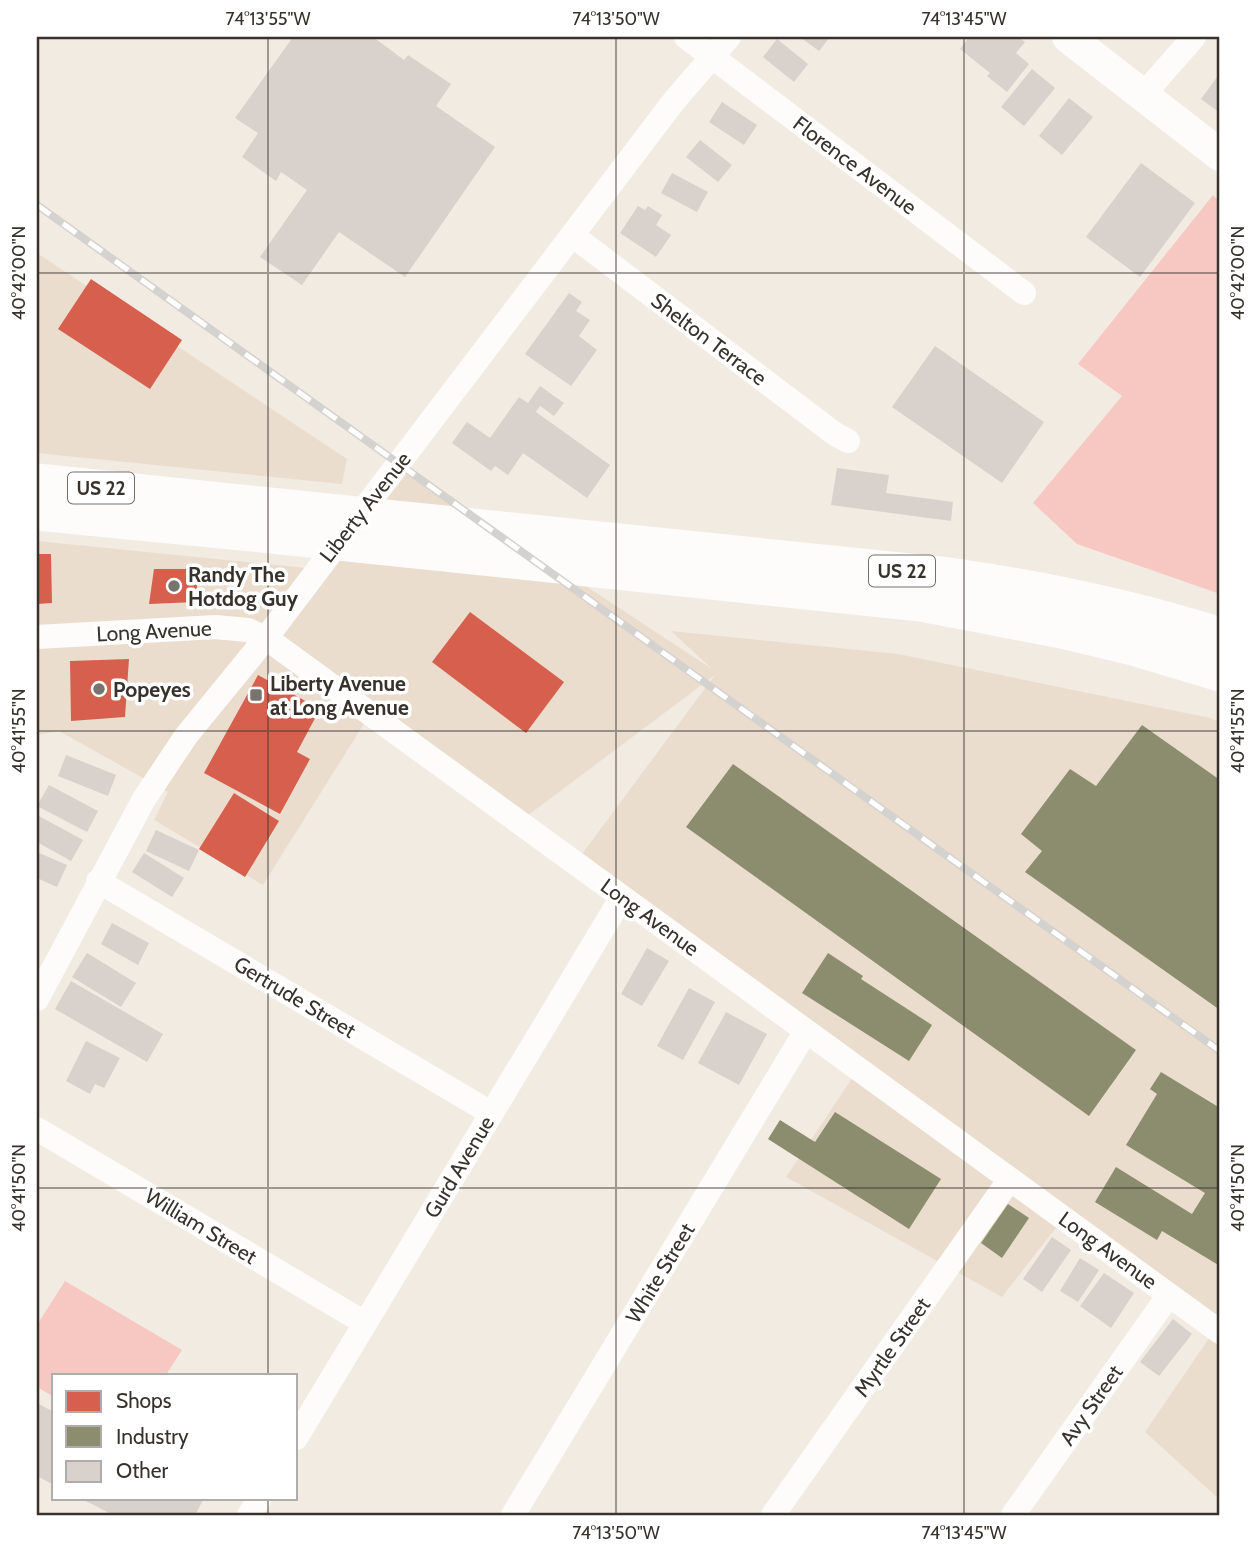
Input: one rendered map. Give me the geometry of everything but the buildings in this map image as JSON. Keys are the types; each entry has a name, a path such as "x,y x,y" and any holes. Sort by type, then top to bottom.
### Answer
{"highway":[{"name":"US 22","path":"37,482 164,509 262,534 885,599 993,615 1098,638 1220,673"},
{"name":"US 22","path":"37,512 289,508 578,537 984,581 1101,603 1220,636"}],"main road":[{"path":"1068,37 1220,155"}],"street":[{"name":"Florence Avenue","path":"686,37 1024,293"},
{"name":"Liberty Avenue","path":"37,999 144,799 186,736 266,638 674,102 729,37"},
{"path":"1143,95 1194,37"},
{"name":"Shelton Terrace","path":"572,235 825,427 848,441"},
{"name":"Long Avenue","path":"37,637 215,627 248,631 266,638 1220,1332"},
{"name":"Gertrude Street","path":"98,881 491,1113"},
{"name":"Gurd Avenue","path":"298,1435 622,897"},
{"name":"White Street","path":"513,1515 806,1031"},
{"name":"William Street","path":"37,1129 365,1323"},
{"name":"Myrtle Street","path":"773,1515 1010,1179"},
{"name":"Avy Street","path":"1013,1515 1170,1295"},
{"path":"249,1515 259,1500"}],"shaded area":[{"path":"1213,195 1220,202 1220,594 1077,544 1033,503 1122,396 1078,364"},
{"path":"37,253 347,459 342,484 37,453"},
{"path":"399,463 712,669 671,631 898,654 1220,722 1220,1321 1069,1211 1002,1297 786,1177 863,1062 579,858 715,675 519,822 370,714 263,885 154,820 168,792 59,731 37,735 37,541 317,569"},
{"path":"65,1281 182,1350 167,1374 52,1374 52,1396 37,1387 37,1325"},
{"path":"1220,1322 1220,1500 1145,1432"}],"railway":[{"path":"37,205 1220,1051"}],"place":[{"name":"Randy The Hotdog Guy","path":"174,586"},
{"name":"Popeyes","path":"99,689"},
{"name":"Liberty Avenue at Long Avenue","path":"256,695"}]}
